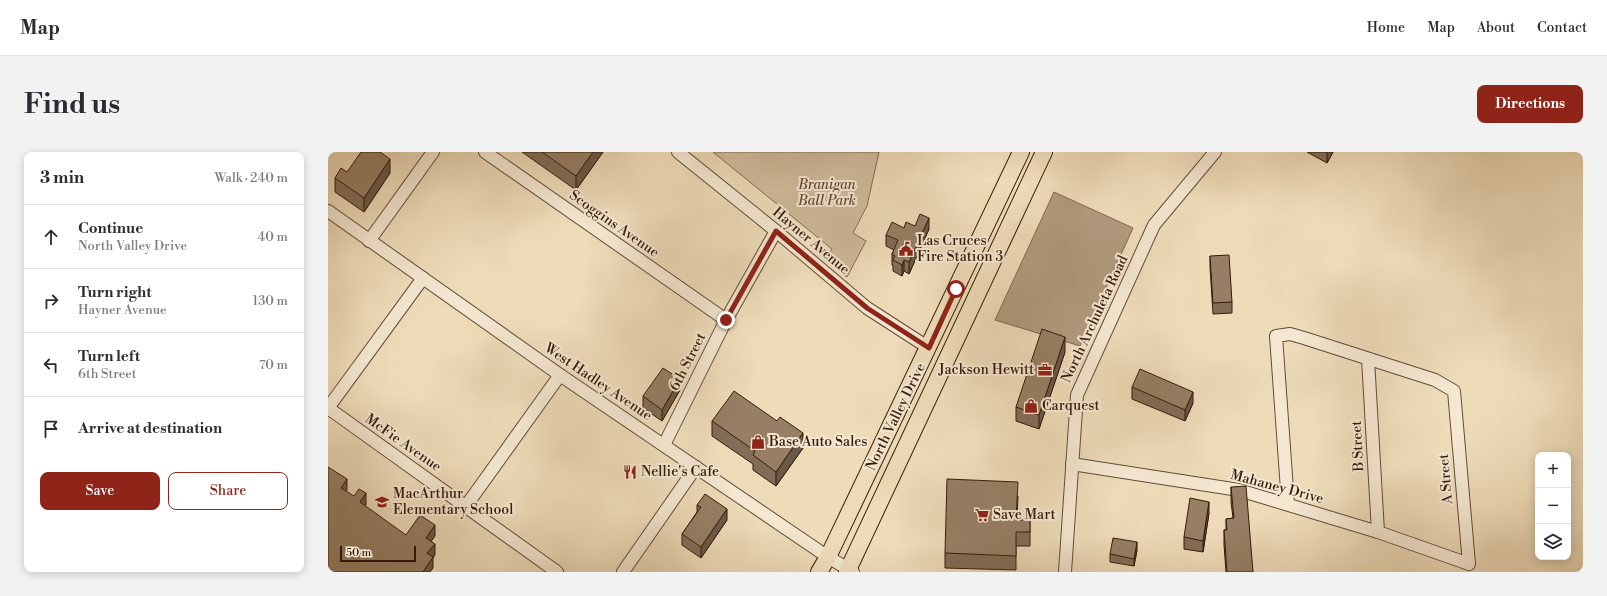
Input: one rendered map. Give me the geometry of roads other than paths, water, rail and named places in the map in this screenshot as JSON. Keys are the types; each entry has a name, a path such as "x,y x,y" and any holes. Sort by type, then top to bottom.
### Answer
{"main road":[{"name":"North Valley Drive","path":"819,572 828,557 929,348 1021,152"},
{"name":"North Valley Drive","path":"850,571 1044,152"}],"street":[{"path":"370,240 433,152"},
{"name":"Scoggins Avenue","path":"485,152 726,320"},
{"name":"Hayner Avenue","path":"678,152 776,231 867,308 929,348"},
{"name":"North Archuleta Road","path":"1065,572 1077,395 1154,225 1215,152"},
{"name":"West Hadley Avenue","path":"328,212 370,240 560,375 850,571"},
{"name":"6th Street","path":"664,445 726,320 776,231"},
{"path":"328,408 423,278"},
{"path":"1288,504 1276,336 1290,334 1368,359"},
{"name":"A Street","path":"1368,359 1435,380 1454,391 1469,564"},
{"name":"B Street","path":"1368,359 1378,532"},
{"path":"466,506 560,375"},
{"name":"McFie Avenue","path":"328,408 558,572"},
{"name":"Mahaney Drive","path":"1072,464 1239,490 1378,532 1469,564"},
{"path":"622,572 696,466"}],"place":[{"name":"Las Cruces Fire Station 3","path":"906,249"},
{"name":"Jackson Hewitt","path":"1045,370"},
{"name":"Carquest","path":"1031,406"},
{"name":"Base Auto Sales","path":"758,442"},
{"name":"Nellie's Cafe","path":"630,472"},
{"name":"MacArthur Elementary School","path":"382,502"},
{"name":"Save Mart","path":"982,515"}],"park label":[{"name":"Branigan Ball Park","path":"827,194"}]}
